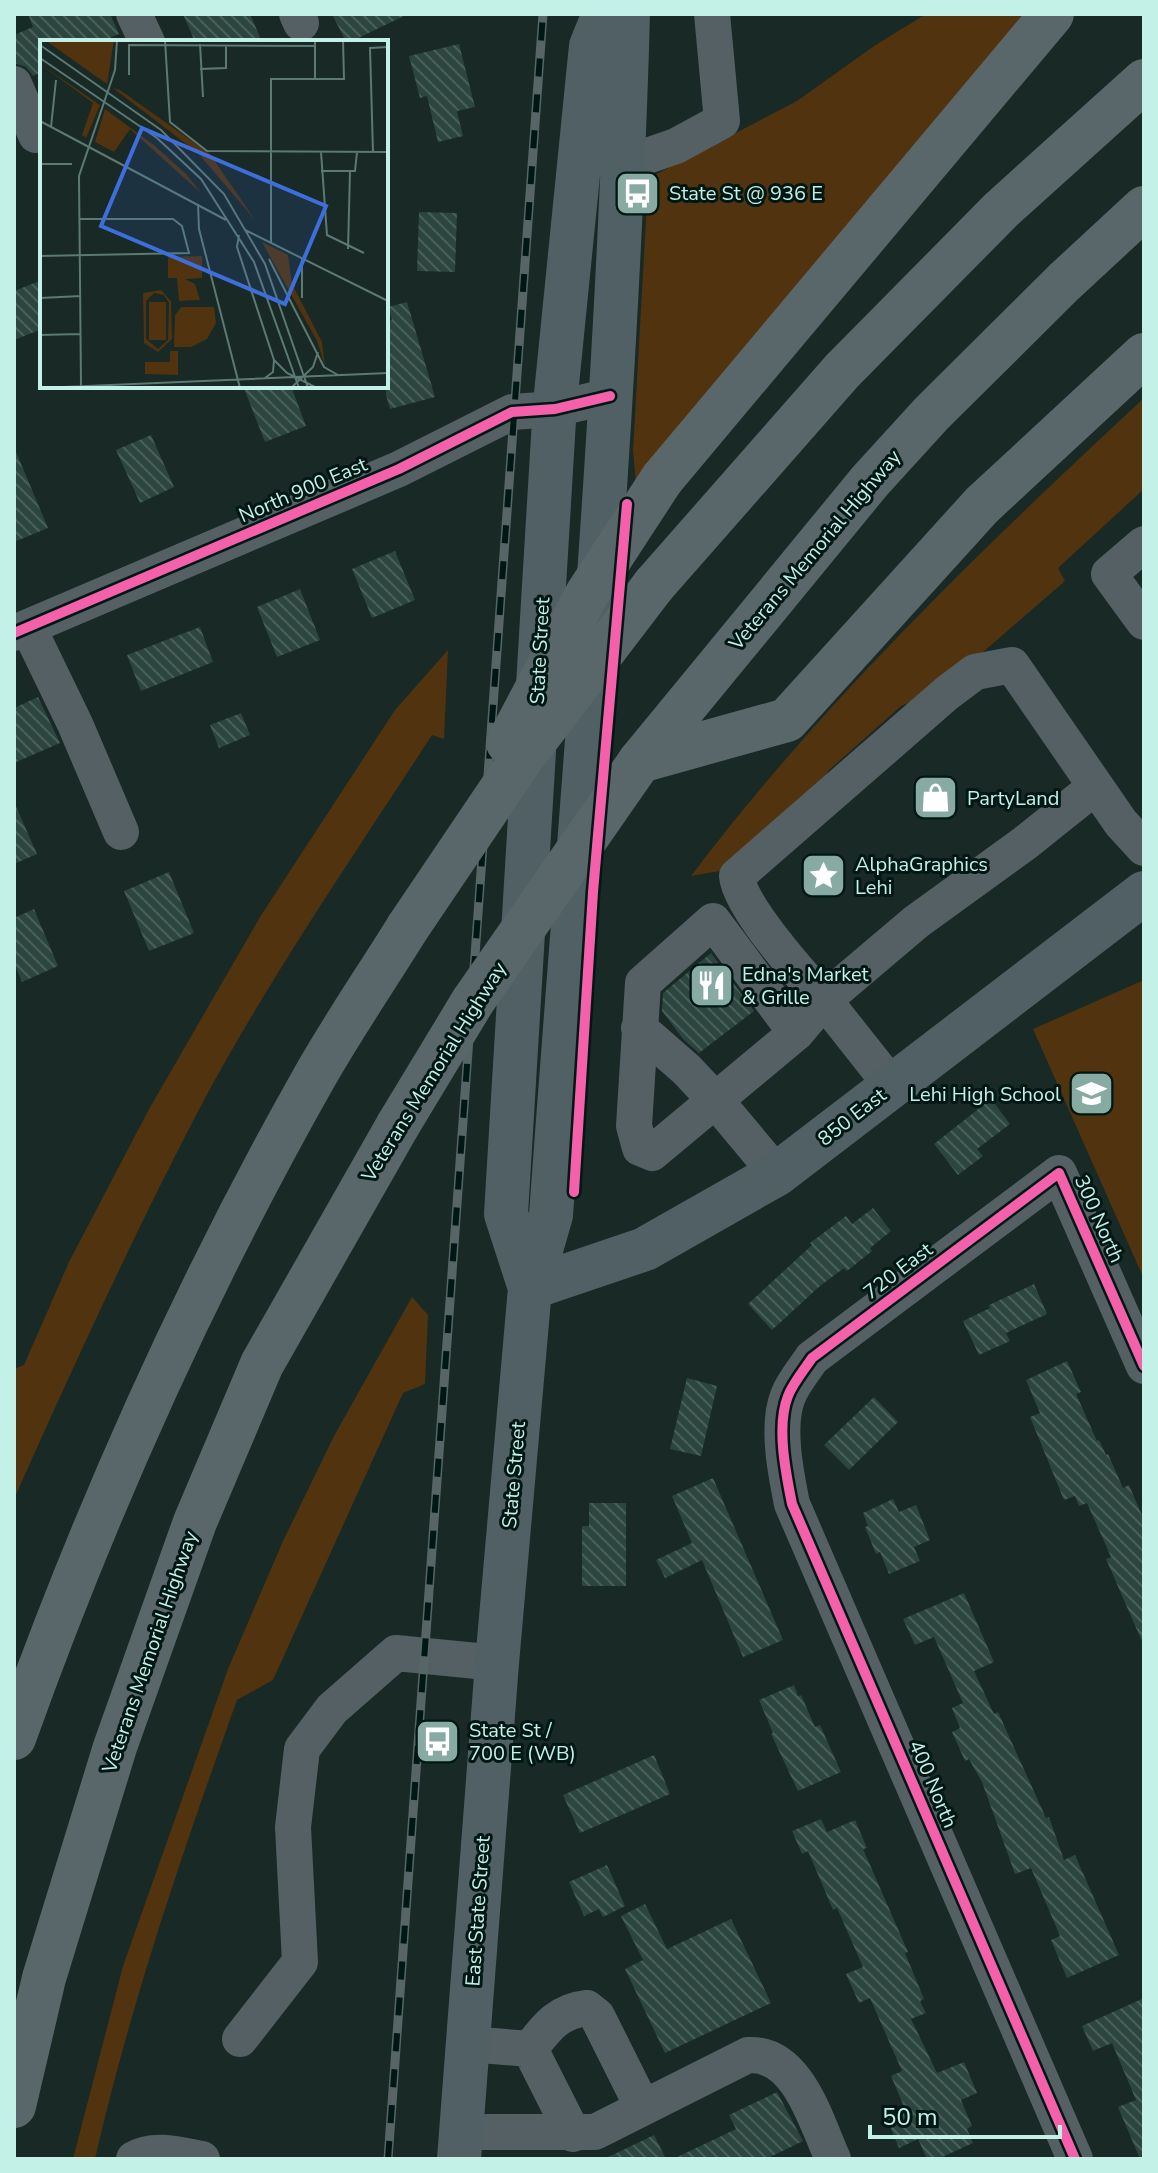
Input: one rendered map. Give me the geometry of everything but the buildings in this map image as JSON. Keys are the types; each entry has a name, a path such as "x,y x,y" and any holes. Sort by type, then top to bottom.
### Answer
{"highway":[{"path":"464,842 491,778 553,653 594,583 662,479 1052,14"},
{"path":"14,1738 84,1552 178,1338 316,1074 464,842 522,758 654,585 842,371 1001,210 1144,81"},
{"name":"Veterans Memorial Highway","path":"14,2106 44,1978 115,1747 195,1522 262,1364 398,1125 473,1001 640,761 870,481 932,413 1064,282 1144,208"},
{"path":"640,761 787,720 982,505 1144,355"}],"main road":[{"name":"State Street","path":"497,1663 530,1288 551,1215 610,396 624,164 627,14"},
{"name":"State Street","path":"530,1288 506,1214 555,409 598,30"},
{"name":"850 East","path":"530,1288 645,1249 777,1174 1144,893"},
{"name":"East State Street","path":"460,2145 497,1663"}],"street":[{"path":"134,14 146,40"},
{"path":"598,30 627,14"},
{"path":"624,164 676,146 722,121 712,14"},
{"path":"14,84 36,135"},
{"name":"North 900 East","path":"21,630 399,469 512,412 555,409 610,396"},
{"path":"1144,544 1109,574 1144,622"},
{"path":"21,630 75,724 121,832"},
{"path":"892,1086 767,930 738,887 737,876 947,693 975,672 1012,665 1095,787 1144,848"},
{"path":"796,1033 713,921 643,983 634,1126 640,1148 652,1153 796,1033 824,1000 916,922 1025,843 1095,787"},
{"path":"639,1028 687,1070 777,1174"},
{"name":"300 North","path":"1059,1173 1144,1366"},
{"name":"720 East","path":"785,1417 787,1397 812,1358 1059,1173"},
{"name":"400 North","path":"785,1417 786,1473 792,1504 1075,2159"},
{"path":"240,2039 300,1962 293,1827 302,1749 332,1709 396,1653 497,1663"},
{"path":"530,2049 553,2020 573,2009 587,2008 597,2016 643,2108"},
{"path":"468,2044 530,2049"},
{"path":"530,2049 573,2134"},
{"path":"460,2145 595,2132 748,2055 763,2054 779,2064 797,2082 833,2159"},
{"path":"134,2159 139,2155 163,2152 202,2159"}],"shaded area":[{"path":"926,14 1029,14 636,485 633,450 648,185 651,177 797,101 874,46"},
{"path":"1144,398 1144,489 1058,568 1065,581 938,691 901,706 828,771 815,798 731,869 691,876 795,748 850,687 1024,511"},
{"path":"448,650 444,739 432,735 314,915 230,1053 129,1248 14,1499 14,1369 24,1365 69,1262 148,1111 260,917 395,710"},
{"name":"Lehi High School","path":"1144,980 1144,1279 1033,1029"},
{"path":"412,1297 428,1315 425,1384 403,1393 273,1680 237,1700 159,1927 95,2159 73,2159 123,1966 228,1669 283,1541 334,1436"}],"railway":[{"path":"388,2159 543,14"}],"cycle path":[{"path":"14,633 399,469 512,412 555,409 610,396"},
{"path":"574,1192 593,892 627,504"},
{"path":"1075,2159 792,1504 783,1450 784,1408 790,1391 812,1358 1059,1173 1144,1366"}],"place":[{"name":"State St @ 936 E","path":"638,193"},
{"name":"PartyLand","path":"936,798"},
{"name":"AlphaGraphics Lehi","path":"824,876"},
{"name":"Edna's Market & Grille","path":"711,986"},
{"name":"Lehi High School","path":"1092,1094"},
{"name":"State St / 700 E (WB)","path":"438,1741"}]}
